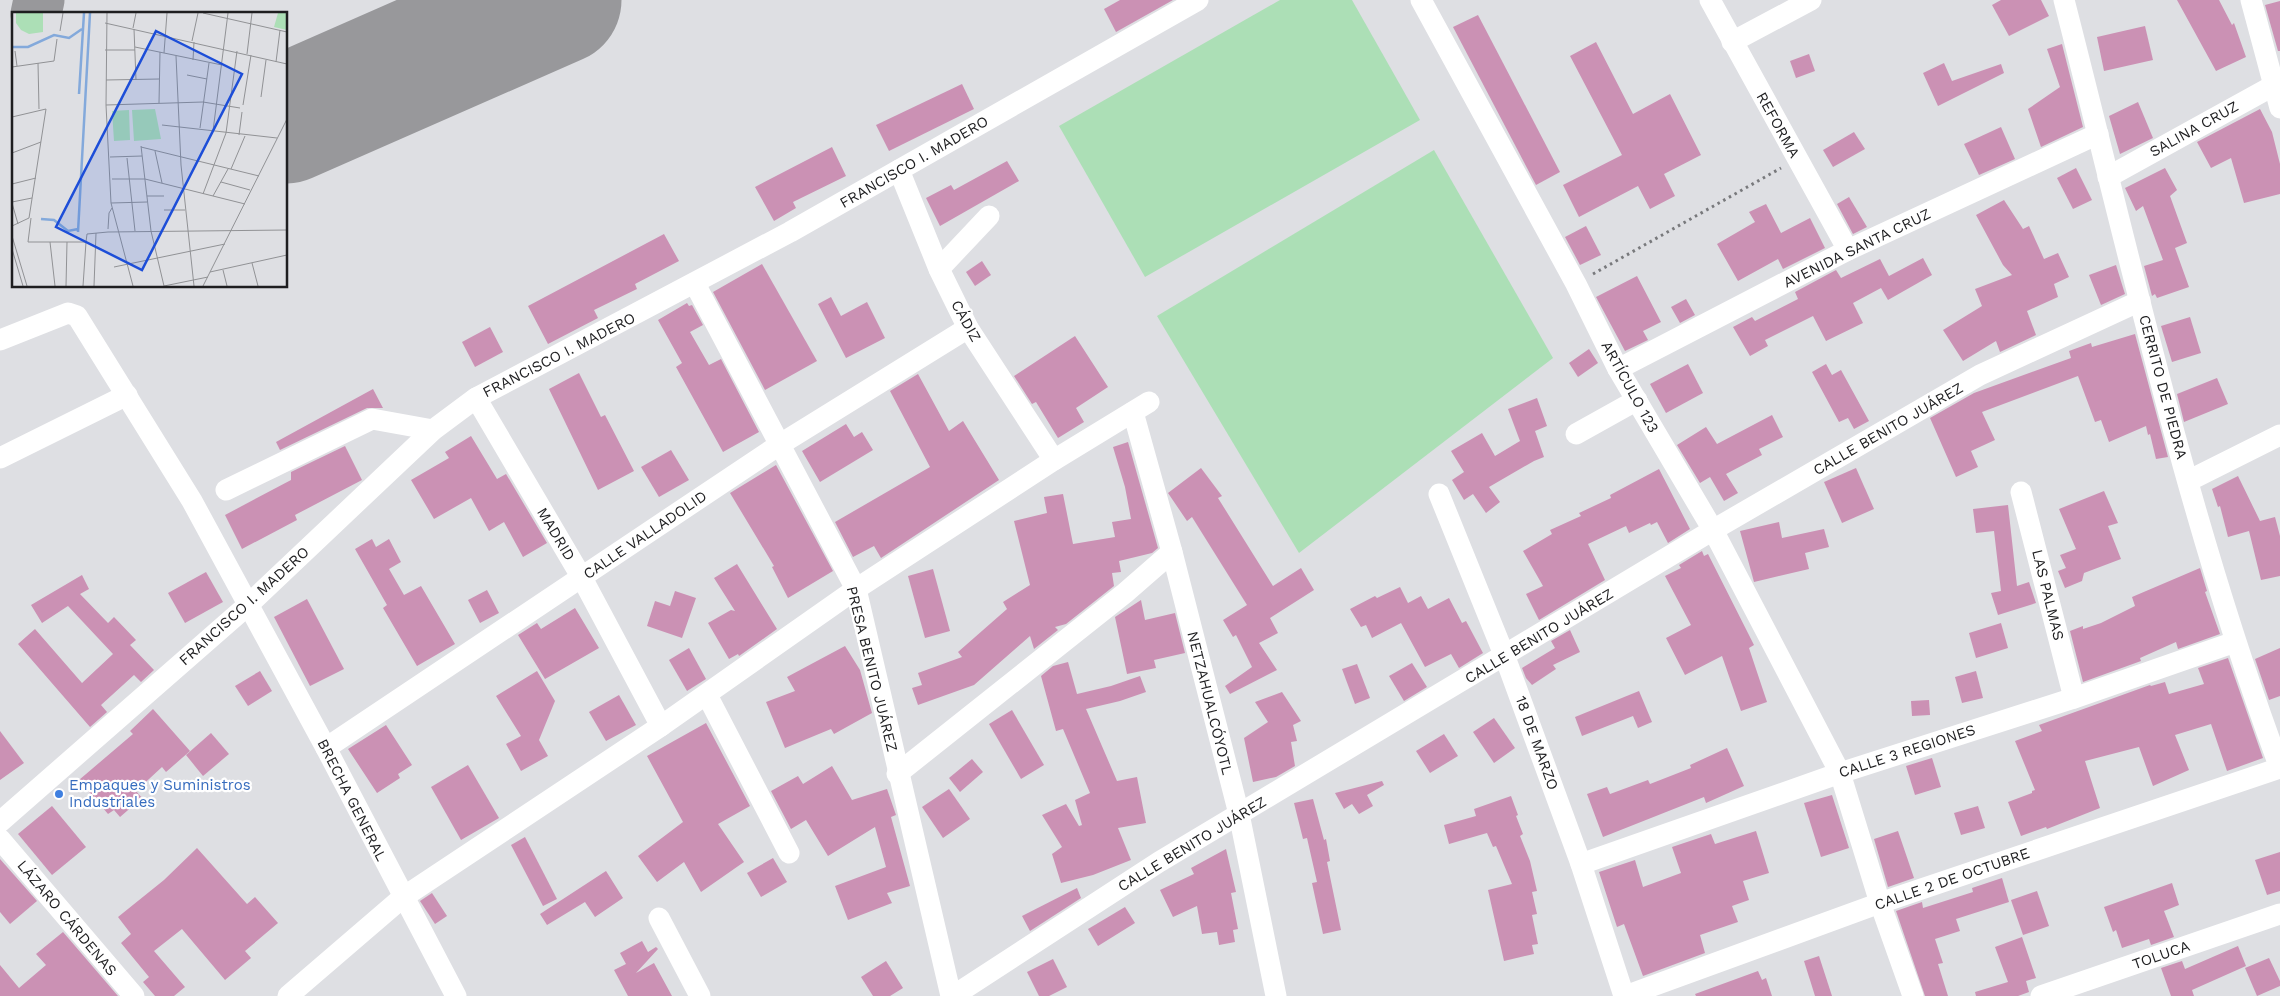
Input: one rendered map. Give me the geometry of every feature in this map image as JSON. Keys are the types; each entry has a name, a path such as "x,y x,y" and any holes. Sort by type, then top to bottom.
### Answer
{"street":[{"name":"FRANCISCO I. MADERO","path":"0,822 248,605 433,430 476,398 694,284 1198,0"},
{"name":"ARTÍCULO 123","path":"1421,0 1576,284 1618,369 1713,530 1840,773 1880,903 1913,996"},
{"name":"REFORMA","path":"1710,0 1848,250"},
{"path":"1732,42 1811,0"},
{"name":"CERRITO DE PIEDRA","path":"2064,0 2108,177 2188,481 2235,642 2280,768"},
{"path":"2251,0 2277,83 2280,108"},
{"name":"SALINA CRUZ","path":"2108,177 2277,83"},
{"name":"AVENIDA SANTA CRUZ","path":"1618,369 1848,250 2098,134"},
{"name":"CÁDIZ","path":"899,170 939,269 968,328 1054,460"},
{"path":"939,269 989,216"},
{"name":"PRESA BENITO JUÁREZ","path":"694,284 856,589 897,774 952,996"},
{"name":"CALLE BENITO JUÁREZ","path":"952,996 1159,862 1713,530 1980,375 2140,301"},
{"name":"BRECHA GENERAL","path":"0,340 68,313 77,316 192,501 326,748 402,898 456,996"},
{"name":"CALLE VALLADOLID","path":"326,748 779,445 968,328"},
{"path":"0,458 127,395"},
{"name":"MADRID","path":"476,398 582,578 661,726"},
{"path":"1576,434 1637,400"},
{"name":"NETZAHUALCÓYOTL","path":"1054,460 1141,407 1172,552 1239,814 1276,996"},
{"path":"226,490 372,419 433,430"},
{"path":"2188,481 2280,435"},
{"path":"288,996 402,898 707,695 856,589 1054,460"},
{"name":"LAS PALMAS","path":"2021,492 2074,698"},
{"name":"18 DE MARZO","path":"1439,494 1505,656 1581,864 1625,996"},
{"path":"897,774 1125,593 1172,552"},
{"name":"CALLE 3 REGIONES","path":"1581,864 1840,773 2074,698 2235,642"},
{"path":"707,695 789,853"},
{"name":"CALLE 2 DE OCTUBRE","path":"1625,996 1880,903 2280,768"},
{"name":"LÁZARO CÁRDENAS","path":"0,839 134,996"},
{"name":"TOLUCA","path":"2041,996 2280,914"},
{"path":"659,918 700,996"}],"path":[{"path":"1576,284 1797,159"}],"green space":[{"path":"1280,0 1352,0 1420,120 1145,277 1059,126"},
{"path":"1434,150 1553,358 1299,553 1157,316"}],"building":[{"path":"1120,0 1173,0 1116,32 1104,9"},
{"path":"2001,0 2041,0 2049,16 2009,36 1992,5"},
{"path":"2177,0 2219,0 2232,25 2234,23 2246,57 2216,71"},
{"path":"2280,1 2280,51 2278,51 2265,5"},
{"path":"1478,15 1560,172 1536,185 1453,27"},
{"path":"2145,26 2153,60 2104,71 2097,37"},
{"path":"1596,42 1633,114 1670,94 1701,155 1664,174 1675,196 1650,209 1638,186 1579,217 1563,185 1622,155 1570,56"},
{"path":"2062,44 2083,127 2041,147 2028,109 2060,87 2047,49"},
{"path":"1809,54 1815,71 1796,78 1790,61"},
{"path":"1944,63 1952,81 2001,64 2004,73 1938,106 1923,73"},
{"path":"962,84 974,109 889,151 876,125"},
{"path":"2138,102 2153,138 2120,154 2109,116"},
{"path":"2260,109 2272,132 2280,164 2280,194 2244,203 2231,158 2211,168 2197,142"},
{"path":"2001,127 2015,159 1979,175 1964,144"},
{"path":"1854,132 1865,149 1833,167 1823,150"},
{"path":"832,147 846,176 793,202 796,208 774,221 755,187"},
{"path":"1007,161 1019,181 940,226 926,198 951,185 954,190"},
{"path":"2076,168 2092,200 2073,209 2057,178"},
{"path":"2165,168 2177,190 2170,196 2187,243 2175,248 2189,287 2157,298 2155,294 2152,296 2144,266 2163,260 2143,206 2136,211 2125,188"},
{"path":"1849,197 1867,227 1853,234 1837,204"},
{"path":"2004,200 2023,229 2029,226 2044,259 2058,253 2069,277 2054,284 2058,297 2027,311 2036,335 2000,352 1996,341 1963,361 1943,330 1982,306 1975,289 2012,275 2003,265 1976,215"},
{"path":"1766,204 1781,233 1810,218 1825,248 1783,269 1778,259 1738,281 1717,244 1755,222 1749,212"},
{"path":"1586,226 1601,255 1580,265 1565,237"},
{"path":"664,234 679,261 635,284 637,289 594,310 598,318 548,344 528,306"},
{"path":"1923,258 1932,275 1888,300 1881,288 1853,303 1863,323 1826,341 1813,316 1765,340 1768,346 1750,356 1733,327 1752,317 1755,321 1798,299 1795,292 1836,270 1841,278 1880,259 1889,276"},
{"path":"982,261 991,275 975,286 966,272"},
{"path":"762,264 817,361 765,390 713,292"},
{"path":"2116,265 2125,294 2101,305 2089,275"},
{"path":"1637,276 1661,322 1643,331 1648,340 1625,351 1596,297"},
{"path":"831,297 841,316 867,302 885,338 846,358 818,304"},
{"path":"1686,299 1695,315 1680,323 1671,307"},
{"path":"687,303 689,306 692,305 703,325 690,332 709,365 721,359 759,432 723,452 676,367 682,363 658,320"},
{"path":"2190,317 2201,353 2172,362 2161,326"},
{"path":"490,327 503,352 475,367 462,342"},
{"path":"2135,334 2168,457 2156,459 2150,434 2148,435 2146,426 2109,442 2101,420 2095,422 2078,376 1982,412 1995,440 1971,451 1978,467 1956,477 1930,418 1974,393 2071,358 2069,351 2091,343 2092,347"},
{"path":"1075,336 1108,387 1076,408 1084,422 1058,438 1036,402 1032,404 1014,376"},
{"path":"1589,349 1598,363 1578,377 1569,363"},
{"path":"1688,364 1703,393 1666,413 1650,384"},
{"path":"1826,364 1832,375 1841,370 1869,421 1854,429 1848,418 1839,422 1812,372"},
{"path":"579,373 601,417 605,415 634,471 598,490 549,389"},
{"path":"918,374 949,431 963,421 999,480 881,558 874,546 853,557 835,522 930,467 890,391"},
{"path":"2217,378 2228,404 2184,422 2177,394"},
{"path":"373,389 383,408 367,408 280,450 276,442"},
{"path":"1537,398 1547,426 1535,431 1544,457 1489,487 1500,502 1486,513 1473,494 1464,500 1452,480 1464,472 1451,451 1482,433 1495,456 1520,441 1508,409"},
{"path":"1772,415 1783,437 1759,449 1762,455 1726,474 1738,493 1724,501 1710,477 1700,483 1677,445 1706,427 1717,444"},
{"path":"846,424 854,437 862,432 873,450 820,482 802,451"},
{"path":"471,436 497,479 506,474 547,543 523,557 504,522 489,531 471,498 434,519 411,480 449,458 445,452"},
{"path":"1128,442 1158,548 1152,553 1119,561 1121,572 1112,573 1114,586 1066,624 1055,627 1058,630 1034,649 1030,636 974,685 918,705 912,688 922,685 918,673 962,657 958,652 1007,609 1003,602 1030,585 1014,521 1047,513 1044,497 1063,494 1073,544 1115,537 1112,522 1131,519 1125,487 1113,447"},
{"path":"345,446 362,480 295,515 297,520 242,549 225,515 291,480 291,472"},
{"path":"671,450 689,480 659,497 641,467"},
{"path":"776,465 833,571 788,598 772,567 774,566 730,493"},
{"path":"1201,468 1222,496 1218,498 1273,586 1301,568 1314,590 1270,618 1278,633 1259,643 1277,670 1230,694 1225,686 1252,667 1236,635 1233,637 1223,620 1247,605 1192,517 1187,521 1168,493"},
{"path":"1856,468 1874,509 1842,523 1824,482"},
{"path":"1659,469 1690,529 1668,543 1657,522 1651,525 1650,523 1629,533 1626,526 1588,544 1605,580 1539,620 1526,594 1543,586 1523,551 1552,534 1550,530 1581,516 1579,513 1611,498 1610,495"},
{"path":"2238,476 2260,521 2275,517 2280,536 2280,576 2261,580 2249,531 2228,537 2220,506 2218,507 2212,489"},
{"path":"2104,491 2118,523 2108,526 2121,559 2084,573 2082,581 2065,588 2058,571 2066,568 2060,555 2076,549 2059,509"},
{"path":"2008,505 2017,586 2029,582 2036,603 1998,615 1991,593 2001,591 1994,531 1976,533 1973,509"},
{"path":"1779,522 1782,538 1824,529 1829,547 1805,553 1809,569 1754,582 1740,531"},
{"path":"372,539 376,547 389,539 401,562 389,569 404,595 421,586 455,644 417,666 383,608 387,605 355,549"},
{"path":"1702,551 1704,556 1708,554 1754,645 1749,648 1767,702 1741,711 1722,656 1685,675 1666,638 1691,625 1665,576 1681,568 1679,565"},
{"path":"737,564 777,629 739,656 738,654 729,659 708,623 731,610 735,611 714,578"},
{"path":"2200,568 2207,591 2205,592 2220,634 2178,649 2176,642 2140,658 2141,661 2083,682 2070,631 2083,626 2083,629 2101,623 2135,606 2132,597"},
{"path":"933,569 950,631 925,638 908,576"},
{"path":"206,572 223,602 185,623 168,593"},
{"path":"82,575 89,589 80,594 108,623 114,617 136,640 130,645 154,670 141,682 134,675 101,705 107,712 90,727 18,644 35,629 82,683 113,654 68,606 42,623 31,605"},
{"path":"1400,587 1408,603 1421,596 1428,609 1449,598 1462,623 1466,621 1483,653 1459,668 1451,654 1425,667 1401,623 1372,638 1366,625 1361,627 1350,609 1375,596 1377,598"},
{"path":"487,590 499,613 480,623 468,600"},
{"path":"675,591 696,598 682,638 647,626 655,601 670,606"},
{"path":"307,599 344,669 310,686 274,617"},
{"path":"1141,600 1145,620 1175,613 1185,653 1154,660 1156,668 1127,674 1115,617"},
{"path":"575,608 599,648 545,679 518,635 537,623 541,629"},
{"path":"2001,623 2008,648 1976,658 1969,633"},
{"path":"1570,630 1580,652 1553,665 1556,669 1532,685 1526,678 1522,668 1555,648 1551,641"},
{"path":"845,646 860,670 872,713 834,734 831,729 785,748 766,702 795,691 787,677"},
{"path":"689,648 706,679 687,691 669,660"},
{"path":"2280,648 2280,696 2269,700 2255,659"},
{"path":"2228,658 2263,758 2227,771 2211,724 2175,735 2189,770 2153,786 2139,747 2085,761 2100,808 2047,829 2046,827 2021,836 2008,802 2032,793 2035,790 2015,741 2042,731 2039,725 2150,685 2165,682 2169,694 2204,684 2198,668"},
{"path":"1068,662 1077,694 1111,686 1140,676 1146,692 1120,701 1086,709 1117,781 1137,777 1146,823 1118,828 1131,860 1093,875 1061,883 1052,854 1062,847 1042,815 1066,804 1079,826 1082,825 1075,800 1090,793 1063,729 1056,731 1041,676 1053,666"},
{"path":"1412,663 1427,687 1404,701 1389,676"},
{"path":"1357,664 1370,698 1355,704 1342,669"},
{"path":"260,671 272,691 248,706 235,686"},
{"path":"537,671 555,701 539,740 548,756 521,771 506,744 521,736 496,696"},
{"path":"1976,671 1983,698 1962,703 1955,677"},
{"path":"1639,691 1652,722 1638,728 1633,716 1582,736 1575,717"},
{"path":"1282,692 1301,721 1293,725 1297,741 1291,742 1295,766 1276,777 1253,782 1244,738 1268,722 1255,702"},
{"path":"619,695 636,725 606,741 589,712"},
{"path":"1929,700 1930,715 1912,716 1911,701"},
{"path":"153,709 190,751 166,772 162,767 136,791 142,798 120,817 114,810 108,814 79,780 133,734 130,731"},
{"path":"1012,710 1044,765 1021,779 989,724"},
{"path":"1494,718 1515,748 1494,763 1473,732"},
{"path":"706,723 750,806 718,824 744,862 701,892 684,862 657,882 638,856 683,822 647,756"},
{"path":"386,725 412,765 398,774 400,778 377,793 348,749"},
{"path":"0,731 24,763 0,780"},
{"path":"211,733 229,754 203,776 186,755"},
{"path":"1444,734 1458,756 1430,773 1416,751"},
{"path":"1727,748 1744,786 1706,803 1704,797 1603,837 1587,794 1607,787 1610,794 1648,780 1650,784 1691,768 1690,765"},
{"path":"1932,758 1941,787 1915,795 1906,766"},
{"path":"972,759 983,772 960,792 949,778"},
{"path":"468,765 499,818 461,840 431,787"},
{"path":"832,766 852,800 887,789 896,815 891,817 910,886 887,893 892,903 848,920 835,886 886,867 875,827 828,856 806,820 791,829 771,791 798,776 803,784"},
{"path":"1382,781 1384,785 1367,795 1373,806 1359,814 1352,804 1344,809 1335,793"},
{"path":"949,789 970,819 943,838 922,807"},
{"path":"1832,795 1849,848 1821,857 1804,803"},
{"path":"1511,796 1523,834 1520,836 1530,861 1537,891 1532,892 1537,914 1532,915 1538,944 1532,945 1534,954 1504,961 1488,890 1512,884 1496,846 1493,847 1487,833 1449,844 1444,825 1476,816 1474,809"},
{"path":"1313,799 1324,840 1326,839 1330,861 1327,862 1341,930 1323,934 1312,883 1317,882 1307,838 1303,839 1294,803"},
{"path":"52,806 86,847 52,875 18,834"},
{"path":"1978,806 1985,828 1961,835 1954,813"},
{"path":"1756,831 1769,873 1743,881 1749,900 1732,906 1738,922 1700,935 1705,953 1643,976 1624,924 1617,927 1599,872 1635,860 1643,887 1681,873 1672,847 1711,834 1715,844"},
{"path":"1898,831 1914,878 1888,887 1874,839"},
{"path":"525,837 557,899 543,906 511,845"},
{"path":"197,848 247,904 255,897 278,923 245,951 251,958 225,980 182,929 154,951 185,987 174,996 155,996 143,982 149,977 121,943 131,934 118,917 164,880"},
{"path":"1226,849 1236,892 1231,893 1238,929 1233,930 1235,942 1219,945 1217,932 1202,934 1197,906 1173,917 1160,890 1194,874 1191,868"},
{"path":"2280,852 2280,891 2267,895 2255,860"},
{"path":"773,858 787,882 761,897 747,873"},
{"path":"0,859 37,901 10,924 0,912"},
{"path":"606,871 623,898 595,917 585,902 547,925 540,914"},
{"path":"2002,878 2009,902 1956,919 1960,931 1935,939 1943,963 1938,964 1948,996 1925,996 1896,911 1922,902 1923,908 1973,892 1972,888"},
{"path":"2172,883 2179,905 2164,911 2174,937 2151,945 2149,939 2122,948 2116,930 2113,932 2104,907"},
{"path":"1077,888 1081,898 1030,931 1022,916"},
{"path":"2037,891 2049,926 2023,935 2011,900"},
{"path":"432,893 447,916 435,924 420,901"},
{"path":"1125,907 1135,923 1098,946 1088,929"},
{"path":"63,932 118,996 0,996 0,965 19,988 46,965 36,954"},
{"path":"2022,937 2036,978 2026,981 2029,992 2018,996 1976,996 1975,992 2008,982 1995,947"},
{"path":"642,941 648,952 656,947 658,949 636,973 654,963 672,996 628,996 614,970 626,964 620,953"},
{"path":"2238,946 2246,966 2192,990 2194,996 2171,996 2161,968 2182,961 2185,969"},
{"path":"1819,956 1832,996 1815,996 1804,961"},
{"path":"2269,958 2280,981 2280,986 2257,996 2245,968"},
{"path":"1053,959 1067,987 1049,996 1039,996 1027,972"},
{"path":"886,961 903,988 890,996 873,996 861,977"},
{"path":"1758,971 1762,980 1766,978 1772,996 1696,996 1695,994"}],"taxiway":[{"path":"36,12 39,0"}],"runway":[{"path":"288,118 557,0"}],"place":[{"name":"Empaques y Suministros Industriales","path":"59,794"}]}
